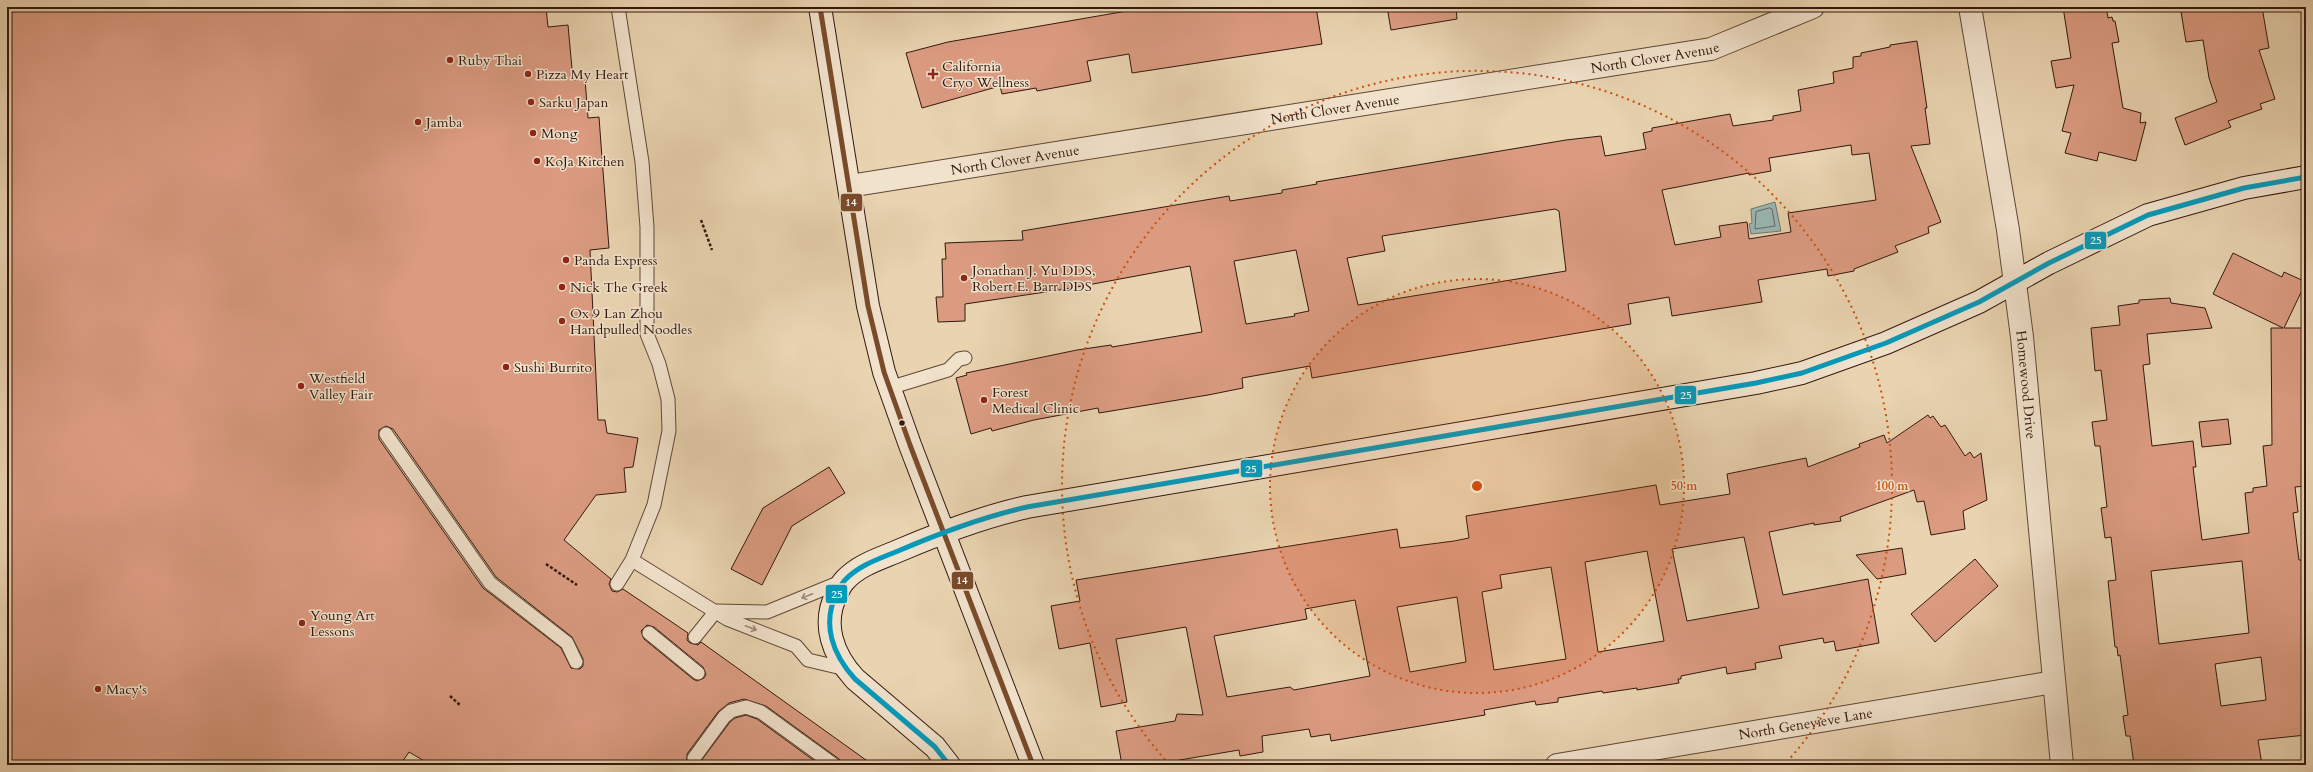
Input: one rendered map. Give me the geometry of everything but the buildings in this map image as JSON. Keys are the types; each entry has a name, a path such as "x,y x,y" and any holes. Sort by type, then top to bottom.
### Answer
{"main road":[{"path":"820,7 868,306 889,388 1033,765"},
{"name":"North Clover Avenue","path":"849,186 1711,49 1814,7"},
{"name":"Homewood Drive","path":"1970,7 2008,225 2014,283 2023,345 2062,765"},
{"path":"950,765 935,747 846,669 834,649 829,634 833,601 844,581 861,567 944,531 994,514 1120,489 1740,386 1802,373 1886,343 1979,302 2049,263 2148,215 2244,188 2306,177"},
{"name":"North Genevieve Lane","path":"1557,765 2054,682"}],"lane":[{"path":"617,584 632,560 654,505 669,431 668,399 659,364 647,334 647,227 642,162 618,7"},
{"path":"889,388 948,370 959,359 965,358"},
{"path":"386,434 490,583 567,643 576,662"},
{"path":"632,560 727,619 796,646 808,660 846,669"},
{"path":"716,611 767,612 844,581"},
{"path":"695,637 716,611"},
{"path":"649,633 698,673"},
{"path":"694,758 724,717 731,711 746,707 761,712 834,765"}],"path":[{"path":"701,220 712,250"},
{"path":"546,564 577,585"},
{"path":"450,696 461,706"}],"water":[{"path":"1775,202 1781,231 1751,234 1749,224 1752,223 1751,209"}],"transit line":[{"name":"14","path":"820,7 868,306 884,372 910,445 1033,765"},
{"name":"25","path":"949,765 935,747 855,679 847,670 835,649 830,628 832,605 842,583 863,566 961,526 1027,507 1756,383 1802,373 1886,343 1979,302 2049,263 2148,215 2244,188 2306,177"}],"place":[{"name":"Ruby Thai","path":"450,60"},
{"name":"Pizza My Heart","path":"528,74"},
{"name":"California Cryo Wellness","path":"933,74"},
{"name":"Sarku Japan","path":"531,102"},
{"name":"Jamba","path":"418,122"},
{"name":"Mong","path":"533,133"},
{"name":"KoJa Kitchen","path":"537,161"},
{"name":"Panda Express","path":"566,260"},
{"name":"Jonathan J. Yu DDS, Robert E. Barr DDS","path":"964,278"},
{"name":"Nick The Greek","path":"562,287"},
{"name":"Ox 9 Lan Zhou Handpulled Noodles","path":"562,321"},
{"name":"Sushi Burrito","path":"506,367"},
{"name":"Westfield Valley Fair","path":"301,386"},
{"name":"Forest Medical Clinic","path":"984,400"},
{"name":"Young Art Lessons","path":"302,623"},
{"name":"Macy's","path":"98,689"}]}
